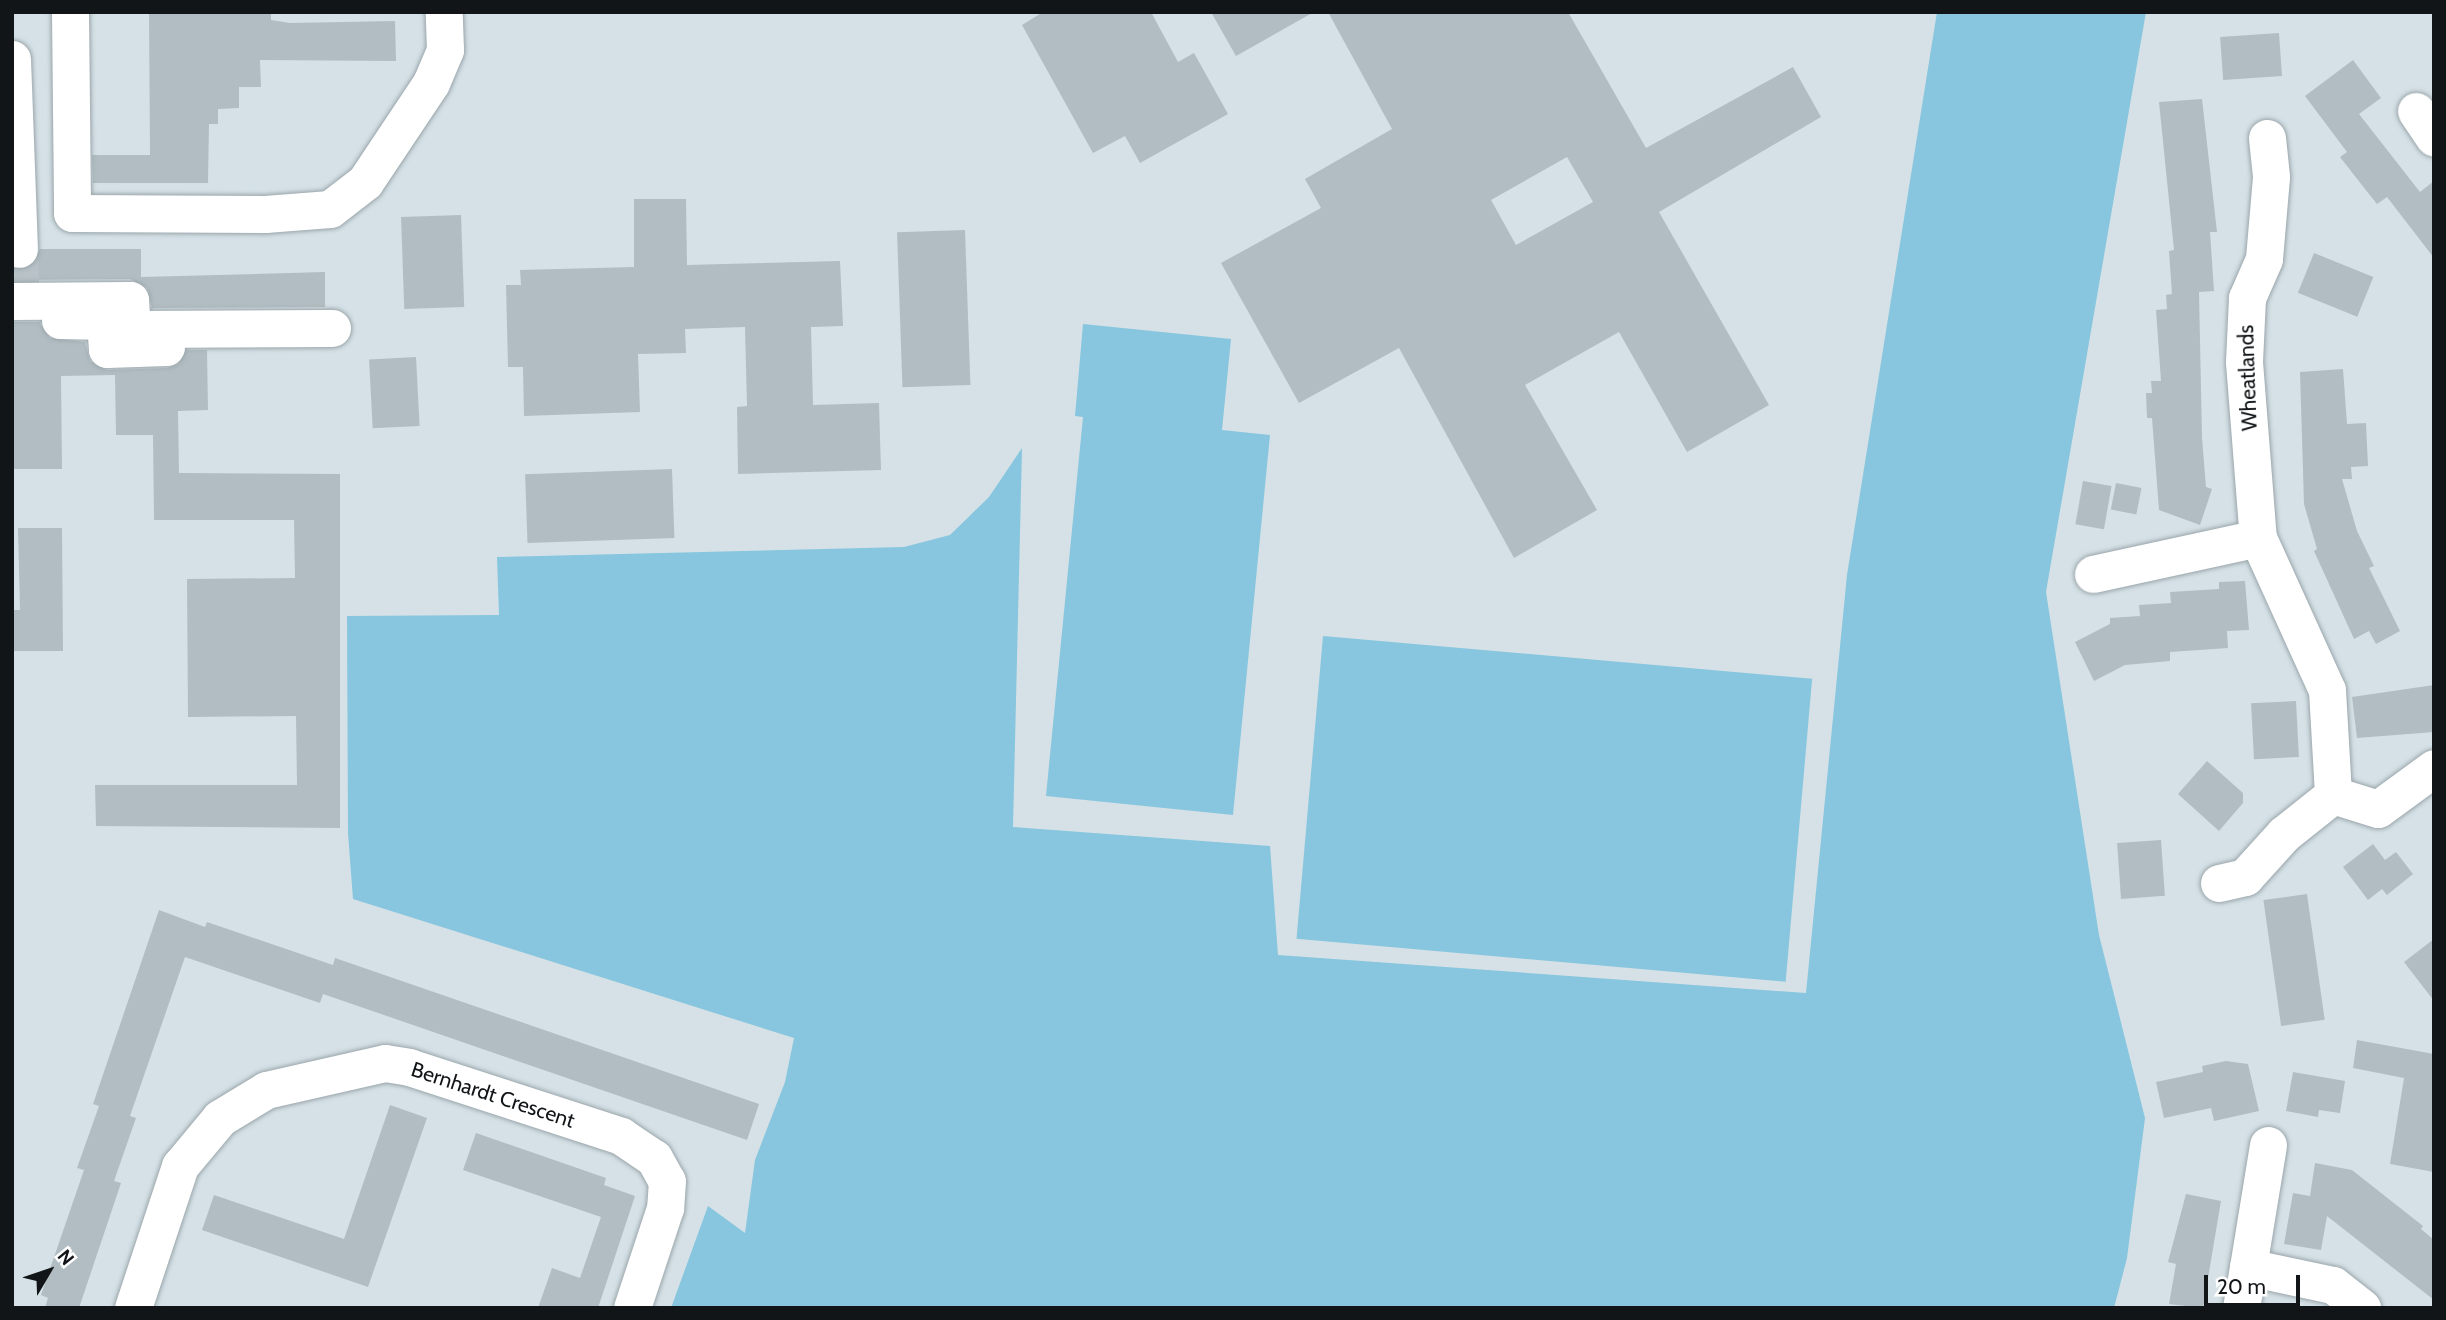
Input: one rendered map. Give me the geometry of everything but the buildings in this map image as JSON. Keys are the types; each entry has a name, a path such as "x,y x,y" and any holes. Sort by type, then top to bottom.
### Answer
{"street":[{"path":"70,12 72,213 251,214 330,209 365,182 431,83 445,50 444,12"},
{"path":"12,59 19,249"},
{"name":"Wheatlands","path":"2267,138 2271,177 2263,259 2247,298 2244,362 2258,538 2327,690 2333,795"},
{"path":"17,303 118,325 332,336"},
{"path":"2093,574 2258,538"},
{"path":"2219,883 2245,877 2284,834 2333,795 2378,809 2434,768"},
{"name":"Bernhardt Crescent","path":"133,1308 180,1166 220,1118 266,1090 385,1063 409,1067 621,1136 654,1158 667,1181 665,1208 632,1308"},
{"path":"2241,1308 2268,1145"},
{"path":"2248,1267 2333,1285 2362,1308"}],"shaded area":[{"path":"1937,12 2146,12 2046,592 2099,935 2145,1118 2127,1258 2114,1308 671,1308 708,1206 745,1233 755,1160 785,1082 794,1038 353,899 348,833 347,616 499,615 497,557 904,547 950,535 989,497 1022,448 1013,827 1270,846 1278,955 1806,993 1847,575"},
{"path":"1083,324 1231,339 1222,430 1270,435 1233,815 1046,796 1083,417 1075,416"},
{"path":"1323,636 1812,679 1786,982 1297,939"}],"tunnel":[{"path":"19,249 21,291"}]}
